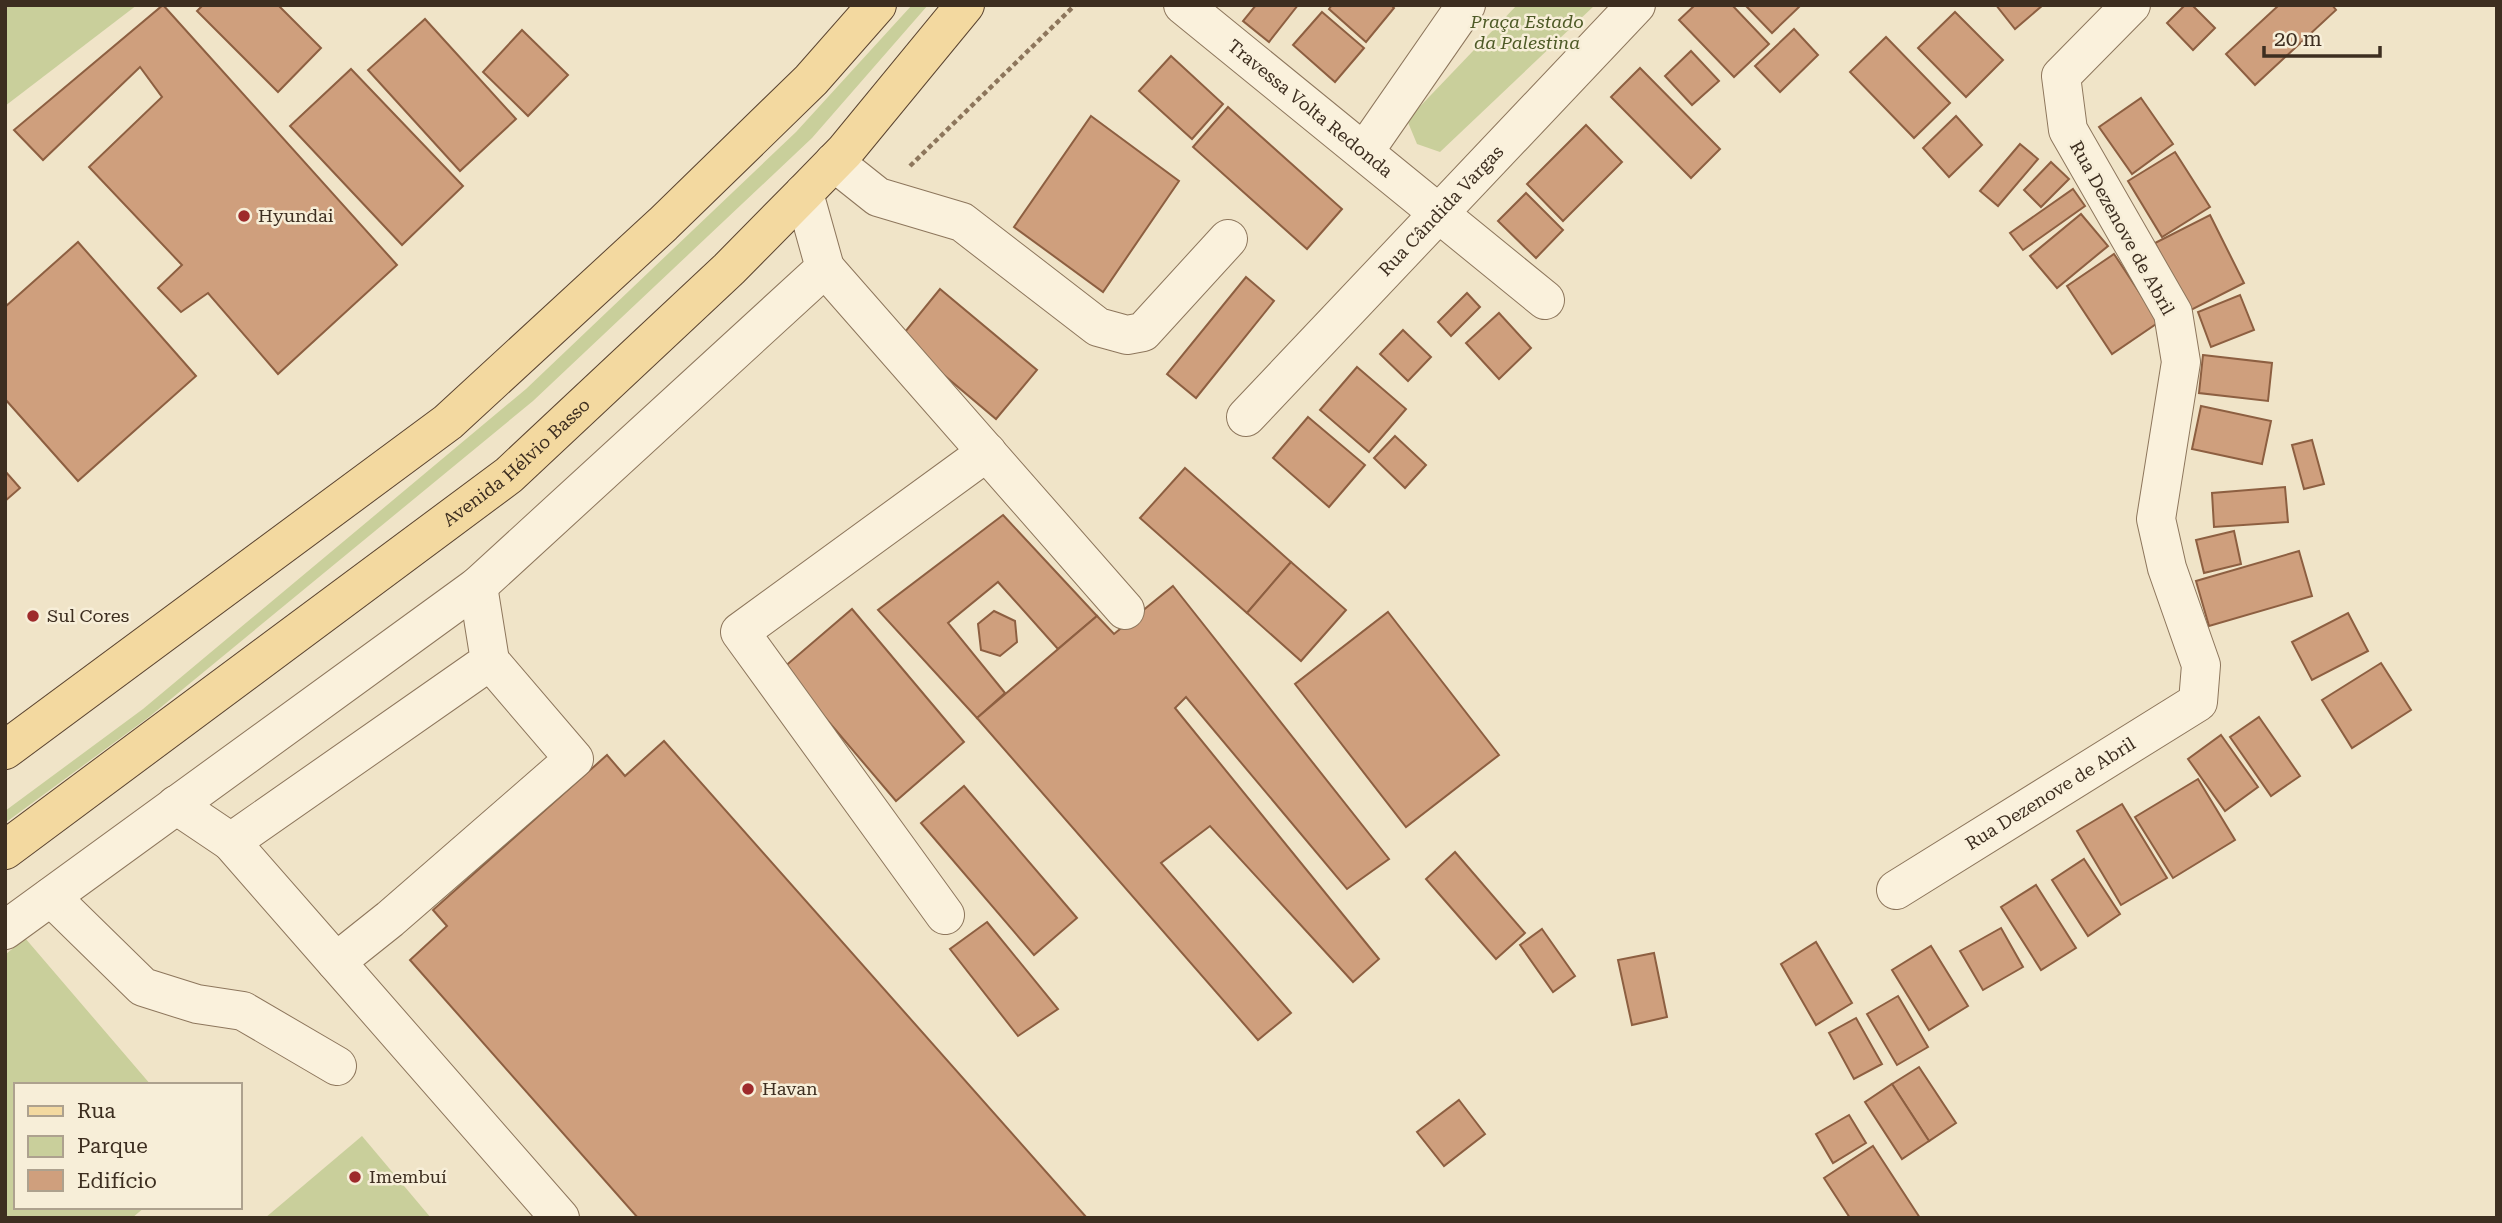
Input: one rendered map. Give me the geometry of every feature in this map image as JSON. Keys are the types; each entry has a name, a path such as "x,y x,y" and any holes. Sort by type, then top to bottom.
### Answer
{"main road":[{"path":"5,750 448,422 663,223 811,80 877,5"},
{"name":"Avenida Hélvio Basso","path":"5,850 509,475 729,269 804,193 834,162 965,5"}],"street":[{"name":"Travessa Volta Redonda","path":"1183,5 1545,300"},
{"path":"1364,152 1466,5"},
{"name":"Rua Cândida Vargas","path":"1246,417 1636,5"},
{"name":"Rua Dezenove de Abril","path":"1895,890 2198,702 2201,665 2167,568 2156,519 2181,362 2173,313 2068,130 2061,76 2131,5"},
{"path":"834,162 878,197 962,222 1098,327 1127,335 1143,332 1228,239"},
{"path":"804,193 825,268 1125,610"},
{"path":"5,930 478,586 825,268"},
{"path":"945,915 740,632 987,452"},
{"path":"336,962 390,919 574,759 490,661 478,586"},
{"path":"231,842 490,661"},
{"path":"176,806 231,842 560,1218"},
{"path":"51,897 143,987 197,1004 243,1011 337,1066"}],"path":[{"path":"878,197 1075,5"}],"green space":[{"path":"5,5 137,5 5,106"},
{"path":"912,5 928,5 812,138 533,401 149,717 5,823 5,811 143,709 526,389 796,132"},
{"name":"Praça Estado da Palestina","path":"1517,5 1595,5 1440,152 1417,144 1407,120"},
{"path":"25,938 149,1083 14,1083 14,1209 143,1209 132,1218 5,1218 5,955"},
{"name":"Imembuí","path":"362,1136 431,1218 265,1218"}],"building":[{"name":"Hyundai","path":"163,5 397,265 278,374 208,293 181,312 158,288 182,265 89,167 162,97 140,67 43,160 14,130"},
{"path":"203,5 278,5 321,48 278,92 197,11"},
{"path":"1256,5 1298,5 1269,42 1243,21"},
{"path":"1332,5 1391,5 1394,8 1366,42 1329,9"},
{"path":"1695,5 1732,5 1769,44 1734,77 1679,20"},
{"path":"1745,5 1797,5 1799,7 1772,33"},
{"path":"1996,5 2043,5 2015,29"},
{"path":"2185,5 2192,5 2215,28 2193,50 2167,23"},
{"path":"2279,5 2332,5 2336,10 2255,85 2226,54"},
{"path":"1322,12 1364,48 1335,82 1293,45"},
{"path":"1955,12 2003,60 1966,97 1918,48"},
{"path":"425,19 516,119 460,171 368,70"},
{"path":"1794,29 1818,55 1780,92 1755,66"},
{"path":"522,30 568,75 528,116 483,72"},
{"path":"1886,37 1950,103 1914,138 1850,72"},
{"path":"1691,51 1719,81 1692,105 1665,76"},
{"path":"1171,56 1223,104 1192,139 1139,91"},
{"path":"1640,68 1720,149 1691,178 1611,97"},
{"path":"351,69 463,186 402,245 290,126"},
{"path":"2141,98 2173,144 2132,174 2099,127"},
{"path":"1228,107 1342,209 1307,249 1193,147"},
{"path":"1091,116 1179,181 1103,292 1014,227"},
{"path":"1956,116 1982,145 1949,177 1923,148"},
{"path":"1586,125 1622,162 1563,221 1527,184"},
{"path":"2020,144 2038,159 1998,206 1980,191"},
{"path":"2175,152 2210,207 2162,237 2128,181"},
{"path":"2051,162 2069,179 2041,207 2024,190"},
{"path":"2073,189 2085,206 2023,250 2010,233"},
{"path":"1526,193 1563,230 1536,258 1498,221"},
{"path":"2081,214 2108,246 2057,288 2030,256"},
{"path":"2210,215 2244,283 2189,311 2155,243"},
{"path":"78,242 196,376 78,481 5,399 5,307"},
{"path":"2114,254 2159,322 2112,354 2067,286"},
{"path":"1246,277 1274,301 1196,398 1167,374"},
{"path":"940,289 1037,370 996,419 900,338"},
{"path":"1467,293 1480,307 1451,336 1438,322"},
{"path":"2240,295 2254,330 2211,347 2198,312"},
{"path":"1499,313 1531,348 1499,379 1466,343"},
{"path":"1403,330 1431,357 1408,381 1380,354"},
{"path":"2203,355 2272,363 2268,401 2199,393"},
{"path":"1357,367 1406,409 1369,452 1320,410"},
{"path":"2201,406 2271,421 2262,464 2192,449"},
{"path":"1308,417 1365,465 1329,507 1273,458"},
{"path":"1395,436 1426,465 1405,488 1374,458"},
{"path":"2312,440 2324,484 2304,489 2292,445"},
{"path":"1185,468 1291,562 1247,613 1140,518"},
{"path":"5,471 20,488 5,501"},
{"path":"2285,487 2288,522 2214,527 2212,493"},
{"path":"1003,515 1097,616 1058,649 998,582 948,623 1005,693 977,718 878,610"},
{"path":"2234,531 2241,564 2204,573 2196,540"},
{"path":"2299,551 2312,596 2209,626 2196,581"},
{"path":"1291,562 1346,610 1301,661 1247,613"},
{"path":"1173,586 1389,859 1347,889 1186,697 1175,708 1379,959 1353,982 1210,826 1161,863 1291,1013 1258,1040 977,718 1097,616 1114,634"},
{"path":"852,609 964,742 896,801 783,668"},
{"path":"994,611 1015,621 1017,642 1000,656 981,650 978,624"},
{"path":"1388,612 1499,755 1406,827 1295,684"},
{"path":"2348,613 2368,651 2312,680 2292,642"},
{"path":"2381,663 2411,710 2352,748 2322,700"},
{"path":"2259,717 2300,776 2271,796 2230,737"},
{"path":"2221,735 2258,787 2225,811 2188,759"},
{"name":"Havan","path":"664,741 1087,1218 638,1218 410,960 447,926 433,910 607,755 625,776"},
{"path":"2198,779 2235,840 2173,878 2135,817"},
{"path":"964,786 1077,918 1034,955 921,823"},
{"path":"2122,804 2167,878 2121,905 2077,831"},
{"path":"1455,852 1525,933 1496,959 1426,879"},
{"path":"2084,859 2120,914 2088,936 2052,880"},
{"path":"2036,885 2076,948 2041,970 2001,907"},
{"path":"987,922 1058,1009 1018,1036 950,949"},
{"path":"2001,928 2023,967 1983,990 1960,951"},
{"path":"1542,929 1575,976 1553,992 1520,945"},
{"path":"1816,942 1852,1003 1816,1025 1781,964"},
{"path":"1931,946 1968,1006 1929,1030 1892,970"},
{"path":"1654,953 1667,1017 1632,1025 1618,960"},
{"path":"1898,996 1928,1047 1897,1065 1867,1014"},
{"path":"1856,1018 1882,1064 1854,1079 1829,1033"},
{"path":"1919,1067 1956,1123 1929,1141 1892,1084"},
{"path":"1892,1084 1929,1141 1902,1159 1865,1102"},
{"path":"1459,1100 1485,1134 1444,1166 1417,1132"},
{"path":"1849,1115 1866,1143 1833,1163 1816,1134"},
{"path":"1873,1146 1920,1218 1850,1218 1824,1178"}],"place":[{"name":"Hyundai","path":"244,216"},
{"name":"Sul Cores","path":"33,616"},
{"name":"Havan","path":"748,1089"},
{"name":"Imembuí","path":"355,1177"}]}
